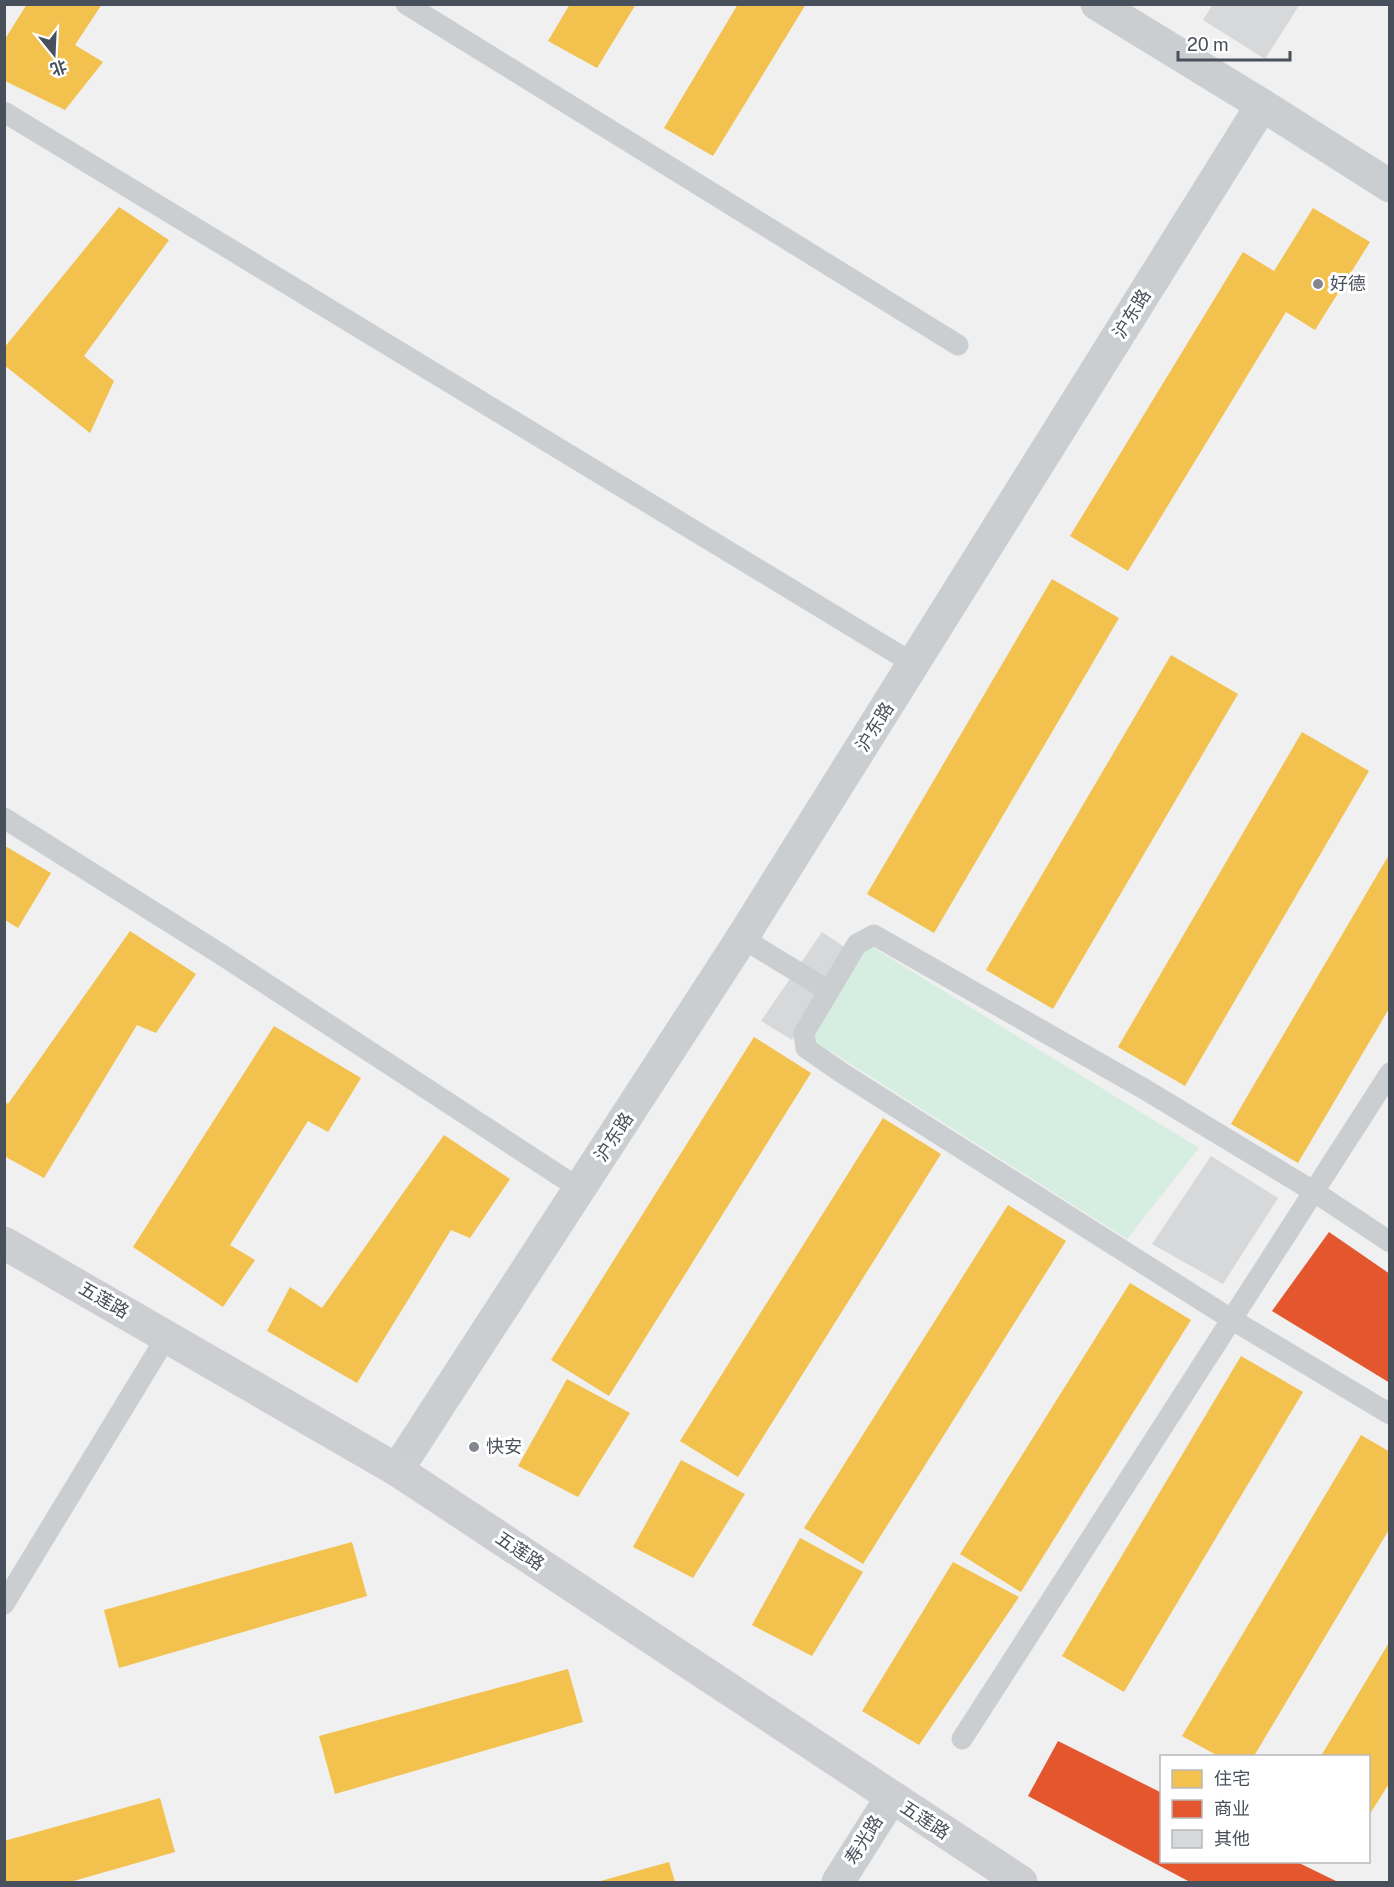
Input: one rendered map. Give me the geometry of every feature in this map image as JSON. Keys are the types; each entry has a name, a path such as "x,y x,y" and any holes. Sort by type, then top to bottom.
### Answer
{"street":[{"path":"1097,4 1389,186"},
{"name":"沪东路","path":"397,1470 742,938 1262,105"},
{"name":"五莲路","path":"4,1243 397,1470 1021,1882"},
{"name":"寿光路","path":"838,1882 891,1798"}],"lane":[{"path":"406,4 958,345"},
{"path":"4,112 914,664"},
{"path":"4,818 222,955 580,1189"},
{"path":"1389,1242 1312,1191 1141,1087 874,935 856,944 804,1033 806,1048 842,1073 1231,1319 1389,1414"},
{"path":"742,938 829,991"},
{"path":"962,1738 1389,1073"},
{"path":"4,1604 167,1336"}],"green space":[{"path":"869,945 1199,1148 1127,1239 811,1039"}],"building: 住宅":[{"path":"27,4 102,4 75,45 103,62 65,110 5,81 5,39"},
{"path":"570,4 636,4 597,68 548,41"},
{"path":"738,4 806,4 713,156 664,128"},
{"path":"119,207 169,240 84,356 114,381 90,433 4,365 4,348"},
{"path":"1313,208 1370,242 1315,330 1286,312 1128,571 1070,536 1243,252 1274,271"},
{"path":"1052,579 1119,618 934,933 867,894"},
{"path":"1171,655 1238,694 1053,1009 986,970"},
{"path":"1302,732 1369,771 1185,1086 1118,1047"},
{"path":"5,846 51,873 18,928 5,920"},
{"path":"1390,853 1390,1007 1298,1163 1231,1124"},
{"path":"130,931 196,974 156,1033 137,1025 44,1178 4,1156 4,1101 8,1104"},
{"path":"274,1026 361,1078 328,1132 308,1121 230,1245 255,1260 223,1307 133,1247"},
{"path":"754,1037 811,1073 609,1396 551,1360"},
{"path":"883,1118 941,1154 738,1477 680,1441"},
{"path":"444,1135 510,1179 470,1238 451,1230 357,1383 267,1331 290,1287 322,1308"},
{"path":"1008,1205 1066,1241 863,1564 804,1528"},
{"path":"1130,1283 1191,1320 1021,1592 960,1554"},
{"path":"1241,1356 1303,1392 1124,1692 1062,1656"},
{"path":"567,1379 630,1413 578,1497 518,1466"},
{"path":"1361,1435 1390,1452 1390,1528 1255,1755 1216,1755 1182,1736"},
{"path":"681,1460 745,1494 693,1578 633,1547"},
{"path":"800,1538 863,1572 812,1656 752,1625"},
{"path":"352,1542 367,1596 119,1668 104,1610"},
{"path":"953,1562 1019,1597 919,1745 862,1711"},
{"path":"1390,1641 1390,1782 1370,1814 1370,1755 1322,1755"},
{"path":"568,1669 583,1722 335,1794 319,1736"},
{"path":"160,1798 175,1852 70,1882 4,1882 4,1841"},
{"path":"669,1862 675,1882 597,1882"}],"building: 商业":[{"path":"1329,1232 1390,1274 1390,1383 1272,1311"},
{"path":"1058,1741 1160,1792 1160,1863 1299,1863 1338,1882 1190,1882 1028,1796"}],"building: 其他":[{"path":"1213,4 1300,4 1265,59 1203,20"},
{"path":"822,932 846,948 792,1040 761,1021"},
{"path":"1211,1156 1278,1198 1223,1284 1152,1244"}],"place":[{"name":"好德","path":"1318,284"},
{"name":"快安","path":"474,1447"}]}
